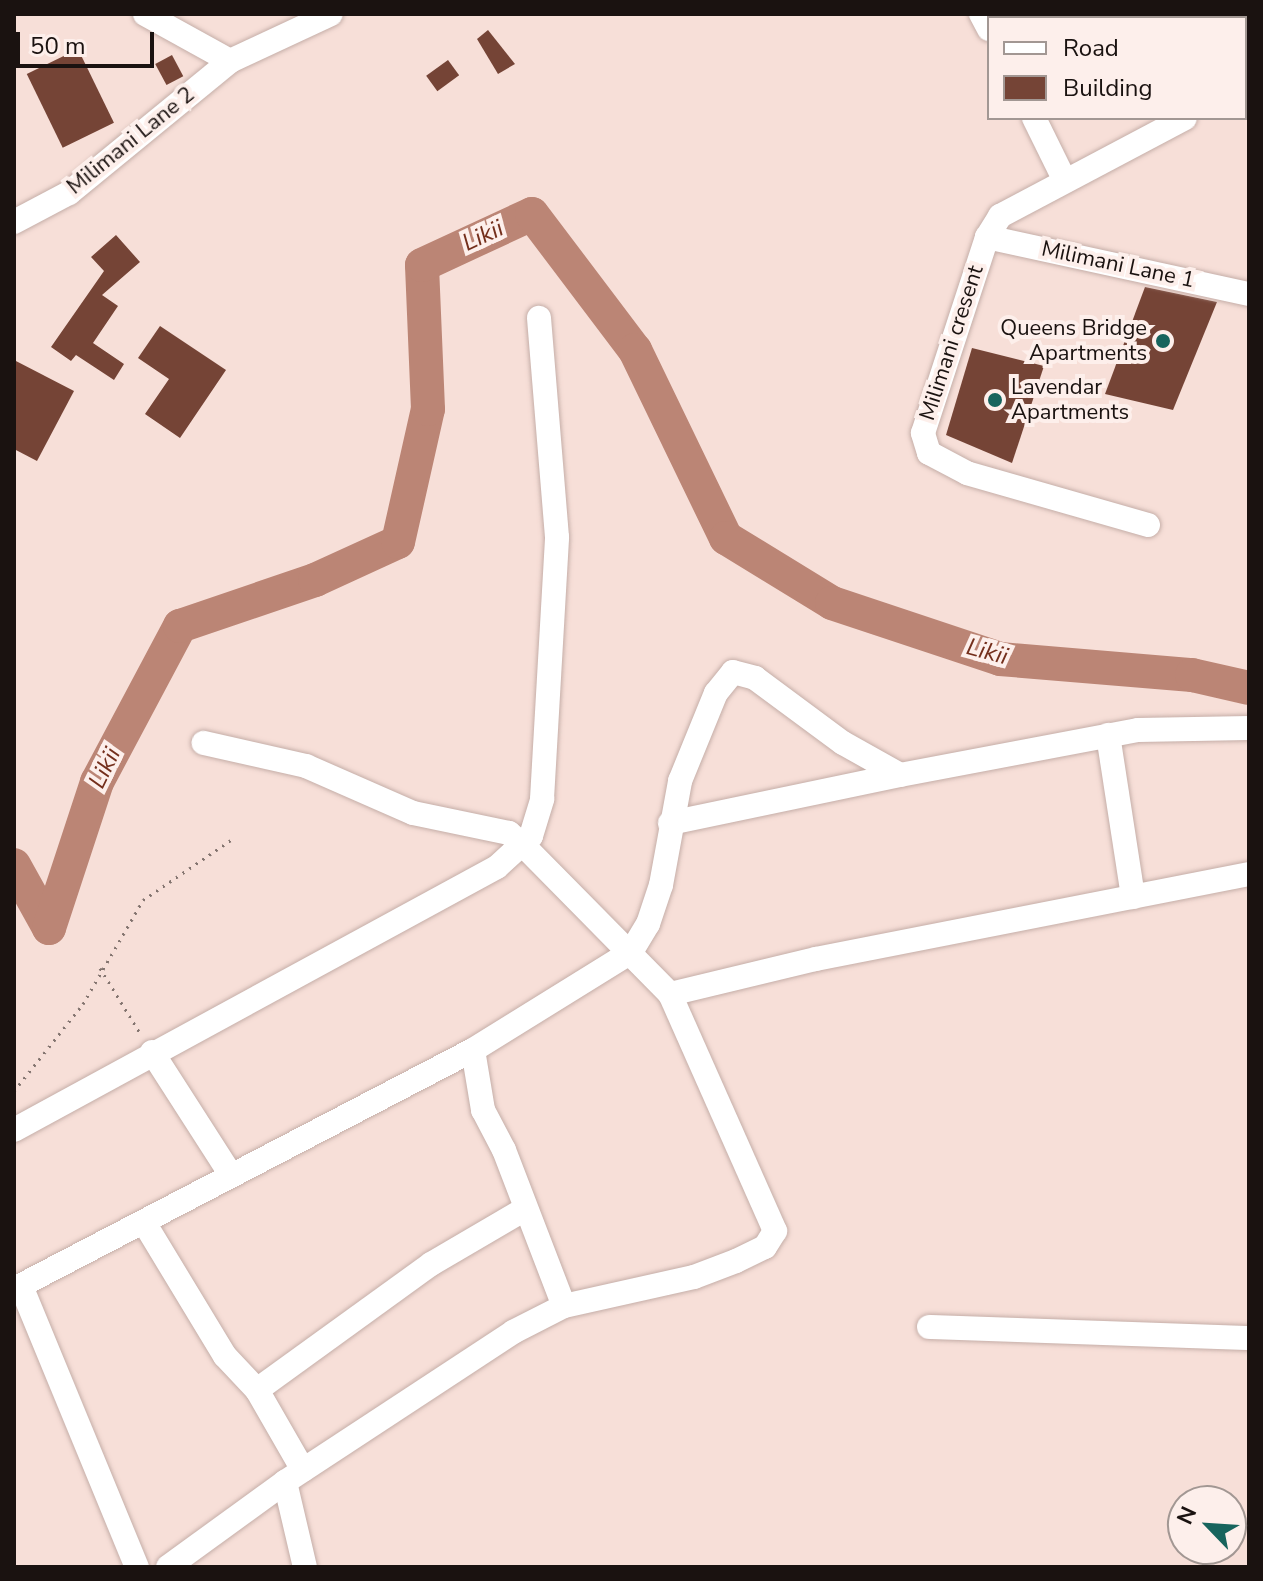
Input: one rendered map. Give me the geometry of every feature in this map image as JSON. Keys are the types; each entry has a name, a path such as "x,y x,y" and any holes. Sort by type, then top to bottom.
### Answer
{"street":[{"path":"145,14 230,61"},
{"name":"Milimani Lane 2","path":"14,222 69,193 230,61 331,14"},
{"path":"1035,120 1064,179"},
{"name":"Milimani cresent","path":"1148,525 1002,485 929,453 923,433 987,237 1007,209 1181,120"},
{"name":"Milimani Lane 1","path":"987,237 1249,294"},
{"path":"14,1130 152,1052 497,867 524,846 538,822 542,799 557,537 539,318"},
{"path":"137,1567 17,1288 145,1224 231,1175 473,1050 631,952 648,924 661,885 680,781 716,693 733,672 755,678 843,743 900,775"},
{"path":"670,823 1108,735 1168,727 1249,728"},
{"path":"1108,735 1133,897"},
{"path":"168,1567 294,1476 513,1332 564,1306 694,1277 773,1239 770,1215 670,994 524,846 509,833 413,813 306,766 204,743"},
{"path":"670,994 1249,874"},
{"path":"473,1050 483,1110 504,1150 564,1306"},
{"path":"152,1052 231,1175"},
{"path":"257,1390 431,1264 525,1209"},
{"path":"145,1224 225,1356 257,1390 294,1476 305,1567"},
{"path":"929,1327 1249,1338"}],"path":[{"path":"14,1091 83,1004 100,968 143,900 234,838"},
{"path":"100,968 152,1052"}],"building":[{"path":"488,30 515,64 498,74 477,39"},
{"path":"78,49 114,123 63,148 27,74"},
{"path":"172,55 183,76 166,85 155,64"},
{"path":"448,60 459,75 437,91 426,76"},
{"path":"116,235 140,262 102,295 118,306 93,343 124,364 114,380 76,355 71,361 51,347 104,271 91,257"},
{"name":"Queens Bridge Apartments","path":"1145,287 1217,302 1173,410 1105,394"},
{"path":"160,326 226,370 180,438 145,414 169,379 138,358"},
{"name":"Lavendar Apartments","path":"972,348 1044,366 1012,463 946,435"},
{"path":"14,360 74,391 37,461 14,449"}],"waterway":[{"name":"Likii","path":"14,865 49,928 97,782 180,626 315,580 398,542 428,409 422,265 532,214 635,350 726,538 832,603 1000,659 1192,675 1249,688"}],"place":[{"name":"Queens Bridge Apartments","path":"1163,341"},
{"name":"Lavendar Apartments","path":"995,400"}]}
